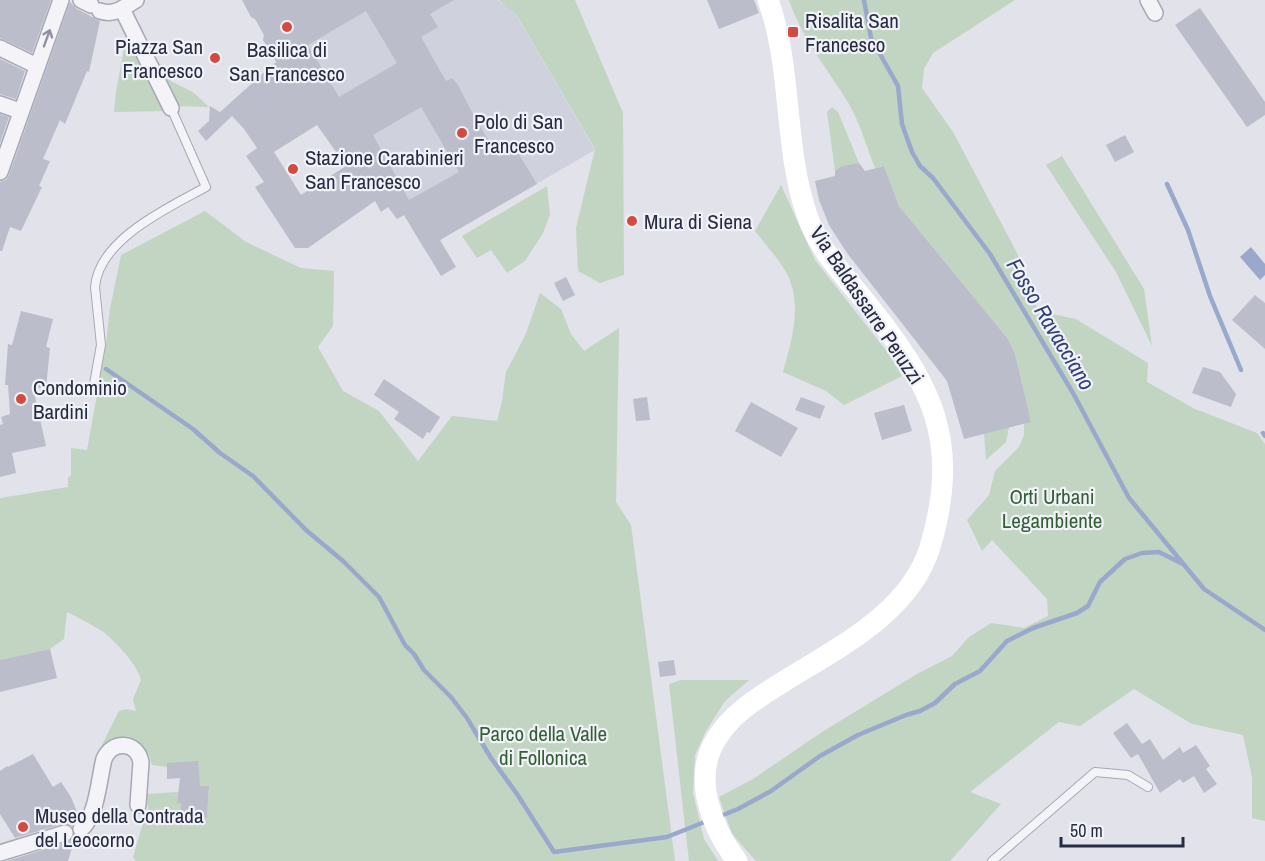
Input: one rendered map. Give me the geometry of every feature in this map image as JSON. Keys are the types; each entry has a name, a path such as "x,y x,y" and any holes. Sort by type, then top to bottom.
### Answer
{"street":[{"path":"0,172 11,108 37,66 61,0"},
{"path":"91,5 112,13 136,0"},
{"name":"Via Baldassarre Peruzzi","path":"737,861 721,836 707,798 705,772 708,757 717,736 763,694 864,629 889,609 907,589 923,563 929,548 940,506 944,475 937,424 917,374 888,330 829,257 810,223 797,177 781,44 768,0"},
{"path":"122,9 171,108"},
{"path":"0,48 37,66"},
{"path":"81,829 86,825 91,814 104,759 115,746 130,747 140,756 138,805"},
{"path":"0,853 65,833"}],"lane":[{"path":"94,384 101,345 95,287 96,277 103,261 129,234 206,187 171,108"},
{"path":"992,861 1095,772 1128,776 1148,787"}],"shaded area":[{"name":"Polo di San Francesco","path":"360,0 439,4 441,8 453,0 497,0 507,6 515,13 595,150 424,249 404,215 397,219 315,101 289,117 256,78"}],"green space":[{"path":"499,0 575,0 623,113 624,275 600,283 578,271 576,228 595,149 516,14"},
{"name":"Orti Urbani Legambiente","path":"789,0 1015,0 933,53 924,69 922,88 953,132 1017,253 1038,311 1076,319 1148,363 1147,382 1195,409 1257,433 1265,444 1265,821 1252,818 1252,777 1243,735 1192,724 1134,689 1080,726 1059,722 970,792 1001,804 950,861 756,861 732,834 719,797 753,779 822,732 917,674 952,656 969,637 991,623 1024,628 1048,616 1047,599 992,540 982,551 967,520 989,495 995,471 1019,447 1024,435 1024,423 1030,421 1015,354 1008,339 899,206 884,166 875,168 853,111 808,41"},
{"path":"127,34 166,111 114,112"},
{"path":"149,51 152,52 171,81 194,93 209,107 177,106"},
{"path":"832,107 838,112 859,163 842,166 835,171 827,112"},
{"path":"1062,156 1144,289 1152,346 1116,272 1046,165"},
{"path":"781,185 815,260 888,353 902,376 844,405 826,391 783,372 794,322 794,296 786,272 755,231"},
{"path":"547,186 550,215 543,233 525,261 507,273 491,250 477,258 462,236"},
{"name":"Parco della Valle di Follonica","path":"205,211 246,242 301,268 334,271 333,326 318,347 343,391 379,411 418,461 452,416 497,421 506,372 525,336 540,293 561,309 571,334 584,351 619,328 616,502 631,525 675,861 136,861 133,857 143,823 149,822 147,794 178,792 177,803 181,803 180,816 207,818 209,787 200,786 167,763 167,767 152,765 149,755 134,742 113,742 100,749 119,711 126,709 136,711 133,699 141,680 125,653 98,628 67,612 64,639 50,649 0,660 0,498 68,487 68,478 71,475 71,448 87,450 121,255"},
{"path":"1009,427 1006,442 986,460 984,433"},
{"path":"681,680 749,680 725,701 706,731 695,755 693,793 704,839 718,861 689,861 669,684"}],"water":[{"path":"1251,247 1265,264 1265,275 1260,280 1240,257"}],"building":[{"path":"0,0 51,0 32,53 0,38"},
{"path":"242,0 454,0 430,14 438,27 421,37 446,81 452,78 458,85 499,157 515,148 537,184 440,240 456,267 441,276 404,215 397,219 388,207 381,212 375,201 308,248 295,248 255,187 264,182 246,156 257,148 244,129 232,116 206,141 198,131 209,121 210,106 220,112 276,62 263,40 264,35 255,19 251,17","holes":["366,11 397,63 339,97 308,45","421,107 459,172 409,200 373,135","317,125 346,166 301,195 274,152"]},
{"path":"707,0 754,0 759,13 719,29"},
{"path":"70,2 77,9 100,21 89,72 87,71 65,124 60,120 43,159 50,161 39,186 42,187 21,231 10,227 2,251 0,251 0,182 6,180 9,175"},
{"path":"1200,8 1265,102 1265,115 1247,127 1175,25"},
{"path":"0,59 25,71 16,99 0,94"},
{"path":"0,114 9,117 0,143"},
{"path":"1125,135 1134,152 1115,162 1106,145"},
{"path":"859,163 865,171 884,166 899,206 1008,339 1015,354 1031,422 964,439 947,381 847,253 829,225 819,200 815,181 835,176 835,171 842,166"},
{"path":"566,277 575,295 563,301 554,283"},
{"path":"1255,295 1265,303 1265,349 1232,320"},
{"name":"Condominio Bardini","path":"21,311 53,319 46,347 50,348 46,388 33,388 46,446 12,453 16,473 0,477 0,425 3,424 1,417 10,414 8,385 5,385 8,344 12,345"},
{"path":"1203,367 1220,372 1236,394 1231,407 1192,393"},
{"path":"384,379 440,417 430,433 427,432 423,439 394,419 399,412 374,395"},
{"path":"647,397 650,420 636,421 633,399"},
{"path":"801,397 825,406 820,419 795,410"},
{"path":"751,402 798,428 781,457 735,431"},
{"path":"904,405 912,431 882,440 874,413"},
{"path":"50,649 57,678 0,692 0,660"},
{"path":"674,660 676,675 660,677 658,662"},
{"path":"1127,723 1142,744 1150,739 1163,760 1180,747 1183,753 1196,745 1210,766 1206,769 1217,784 1204,793 1194,776 1183,783 1180,779 1160,793 1138,754 1131,758 1113,733"},
{"path":"33,754 53,787 61,782 71,797 79,817 72,826 62,824 15,838 0,814 0,771"},
{"path":"198,761 200,786 209,786 207,818 180,816 181,803 177,803 180,778 167,779 167,763"},
{"path":"119,835 117,848 72,848 68,861 7,861 68,842 74,836 79,839"}],"waterway":[{"name":"Fosso Ravacciano","path":"864,0 871,38 898,86 902,124 912,152 920,166 933,178 990,254 1073,393 1129,498 1204,589 1265,630"},
{"path":"1167,184 1188,230 1210,296 1241,370"},
{"path":"106,369 193,429 220,453 253,476 306,530 343,561 379,597 405,645 467,718 554,852 667,837 707,821"},
{"path":"718,817 771,791 820,756 858,735 935,703 955,684 980,671 1007,641 1033,628 1077,613 1088,606 1100,582 1125,559 1142,553 1159,552 1183,564"}],"place":[{"name":"Basilica di San Francesco","path":"287,27"},
{"name":"Risalita San Francesco","path":"793,32"},
{"name":"Piazza San Francesco","path":"215,58"},
{"name":"Polo di San Francesco","path":"462,133"},
{"name":"Stazione Carabinieri San Francesco","path":"293,169"},
{"name":"Mura di Siena","path":"632,221"},
{"name":"Condominio Bardini","path":"21,399"},
{"name":"Museo della Contrada del Leocorno","path":"23,827"}]}
